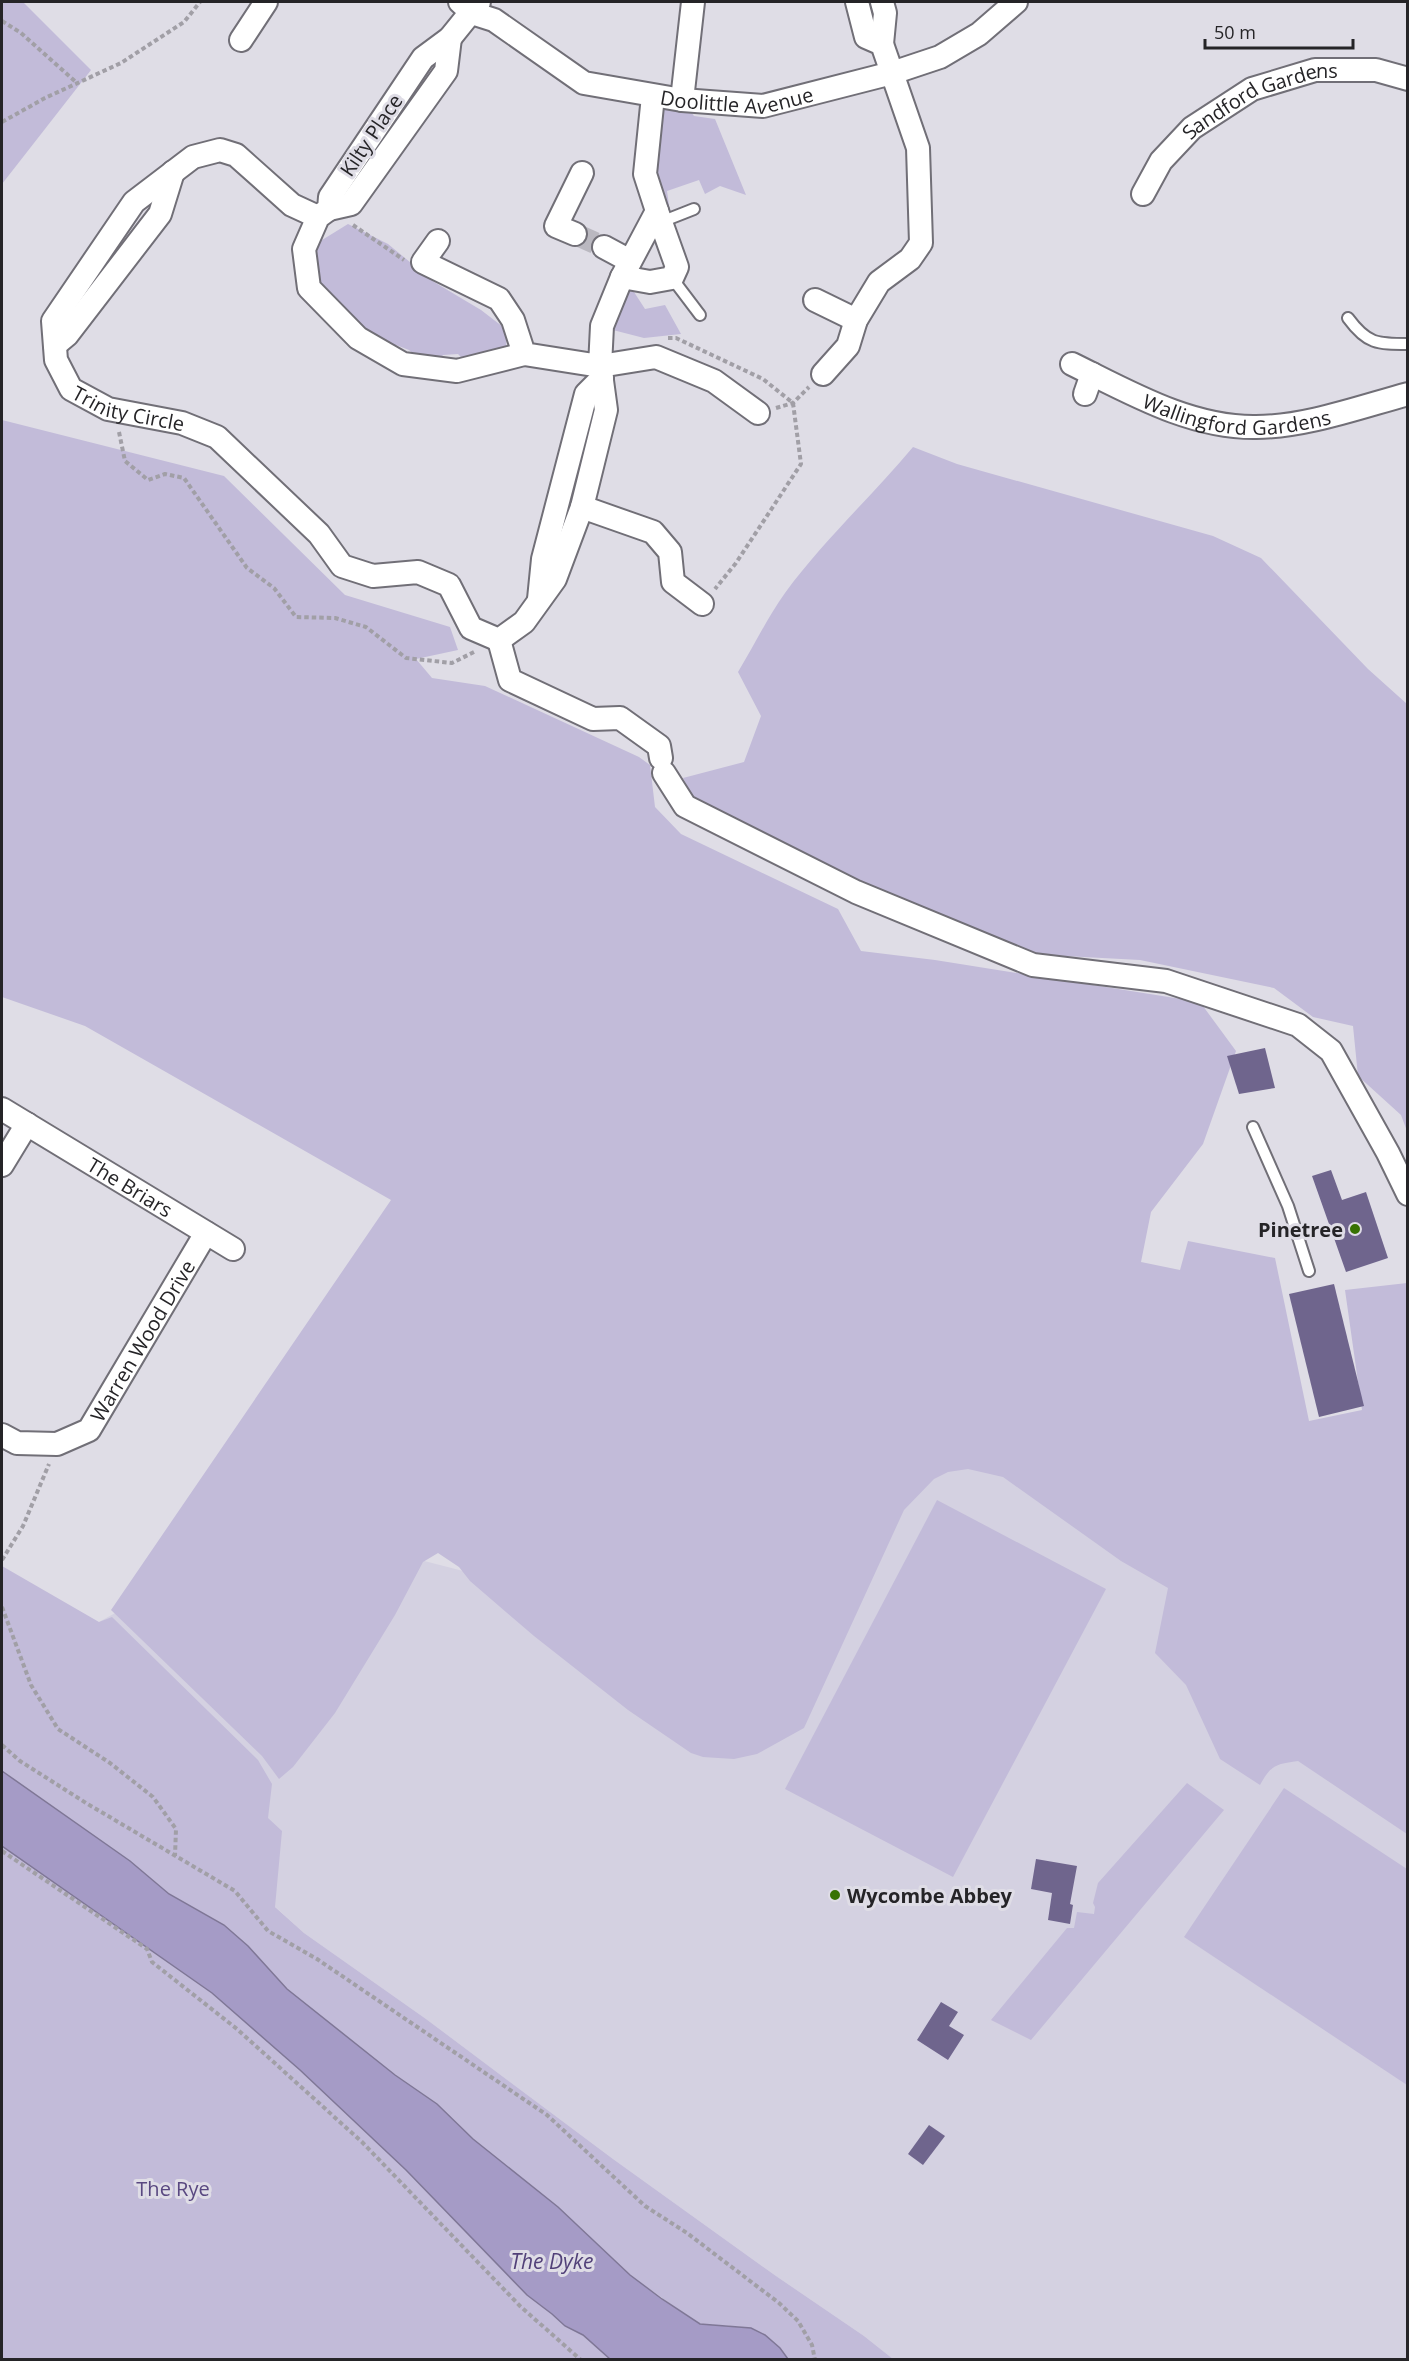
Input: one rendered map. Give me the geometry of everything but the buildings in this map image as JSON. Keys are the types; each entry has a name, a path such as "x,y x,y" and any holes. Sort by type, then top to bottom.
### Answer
{"street":[{"path":"241,40 267,2"},
{"path":"682,100 693,2"},
{"path":"857,2 867,37 882,44"},
{"path":"823,374 848,346 856,320 879,282 910,259 921,243 918,148 882,44 885,13 882,2"},
{"name":"Doolittle Avenue","path":"471,5 585,82 682,100 763,106 892,73 940,57 979,34 1016,2"},
{"name":"Kilty Place","path":"471,5 450,38 423,58 330,197 304,249 309,288 358,338 403,364 457,371 524,354"},
{"name":"Sandford Gardens","path":"1143,194 1161,161 1192,128 1252,89 1315,70 1376,70 1407,79"},
{"path":"604,247 626,269 650,282 672,278 677,267 645,174 653,96"},
{"name":"Trinity Circle","path":"323,213 292,205 236,155 220,150 193,157 134,202 53,321 56,360 71,389 108,409 182,423 217,436 319,534 342,566 373,576 418,572 449,585 471,628 499,640"},
{"path":"575,234 556,226 582,173"},
{"path":"659,217 626,269 602,326 601,372 606,410 582,507 555,579 524,621 499,640 510,680 593,719 620,718 659,746 662,765 685,806 856,892 1033,965 1166,981 1298,1025 1331,1051 1388,1153 1407,1194"},
{"path":"438,241 423,262 499,298 513,320 524,354 601,372 656,357 714,381 758,413"},
{"path":"815,300 856,320"},
{"path":"539,600 543,559 586,394 601,372"},
{"name":"Wallingford Gardens","path":"1083,377 1191,417 1220,424 1256,427 1291,424 1407,394"},
{"path":"582,507 653,532 670,552 673,582 702,604"},
{"name":"The Briars","path":"2,1108 233,1249"},
{"path":"2,1165 27,1124"},
{"name":"Warren Wood Drive","path":"2,1435 16,1443 57,1443 89,1430 206,1233"}],"lane":[{"path":"659,217 694,209"},
{"path":"672,278 700,315"},
{"path":"1348,318 1358,332 1375,343 1407,344"},
{"path":"1253,1127 1288,1206 1309,1271"}],"path":[{"path":"2,122 121,63 184,22 200,2"},
{"path":"2,21 21,33 77,83"},
{"path":"323,213 404,260 423,262"},
{"path":"658,339 676,338 754,374 793,403 801,464 736,563 702,604"},
{"path":"108,409 118,430 125,460 148,480 165,474 184,478 247,568 274,588 296,617 335,618 366,627 406,658 452,663 499,640"},
{"path":"2,1560 23,1526 57,1443"},
{"path":"2,1606 31,1685 58,1729 110,1763 153,1797 176,1829 175,1856"},
{"path":"2,1745 20,1761 235,1891 268,1931 326,1965 547,2115 645,2206 697,2240 779,2303 798,2321 812,2344 815,2360"},
{"path":"2,1851 147,1949 152,1962 237,2029 362,2142 520,2306 581,2360"}],"shaded area":[{"name":"Wycombe Abbey","path":"933,1423 1196,1567 1407,1808 1407,2359 893,2359 864,2336 613,2159 426,2019 304,1933 249,1883 99,1622 277,1523 498,1580"}],"green space":[{"path":"2,2 23,2 91,70 2,184"},
{"path":"666,106 689,109 694,116 715,119 746,195 720,186 705,194 699,180 667,191 669,205 667,209 655,179 657,119"},
{"path":"348,224 388,244 434,282 481,310 507,330 506,348 464,360 458,354 443,355 438,361 421,361 409,350 396,345 381,347 368,339 361,324 335,300 316,289 320,277 314,245"},
{"path":"629,291 634,292 645,309 665,305 681,334 644,338 609,329 622,297"},
{"path":"2,420 224,476 345,595 450,627 458,650 416,659 432,678 485,686 639,757 650,765 655,807 681,834 838,909 861,951 935,960 1200,1002 1236,1051 1203,1144 1151,1212 1141,1262 1180,1270 1188,1241 1275,1258 1309,1421 1362,1410 1345,1290 1407,1283 1407,1834 1298,1761 1284,1763 1271,1769 1260,1785 1220,1759 1186,1685 1155,1653 1168,1588 1121,1561 1003,1477 968,1469 948,1472 934,1479 904,1510 804,1728 757,1754 734,1759 703,1757 691,1753 628,1710 534,1636 470,1581 459,1567 438,1553 423,1562 395,1615 335,1713 293,1767 279,1779 262,1756 111,1610 391,1200 85,1026 2,997"},
{"path":"913,447 957,464 1213,536 1261,558 1368,669 1407,704 1407,1131 1401,1115 1358,1076 1353,1026 1313,1017 1274,988 1140,960 1027,954 912,906 696,803 683,778 744,762 761,716 738,672 772,612 815,555"},
{"path":"937,1500 1106,1589 953,1877 785,1789"},
{"path":"2,1566 99,1622 112,1617 258,1760 272,1784 268,1818 282,1831 275,1907 304,1933 426,2019 613,2159 864,2336 893,2359 788,2359 778,2347 759,2332 739,2327 700,2324 693,2320 630,2275 558,2207 473,2139 437,2104 395,2075 287,1989 248,1946 224,1925 169,1894 130,1861 2,1771"},
{"path":"1187,1783 1224,1810 1031,2040 991,2020 1067,1928 1074,1928 1077,1912 1094,1914 1093,1903 1098,1883"},
{"path":"1284,1788 1407,1869 1407,2085 1184,1937"},
{"name":"The Rye","path":"2,1846 212,1993 300,2070 406,2170 527,2295 565,2326 583,2335 610,2359 2,2360"}],"water":[{"name":"The Dyke","path":"2,1771 130,1861 169,1894 224,1925 248,1946 287,1989 395,2075 437,2104 473,2139 558,2207 630,2275 662,2299 700,2324 751,2328 765,2335 780,2348 788,2359 610,2359 583,2335 565,2326 527,2295 406,2170 300,2070 212,1993 2,1846"}],"tunnel":[{"path":"575,234 604,247"}],"place":[{"name":"Pinetree","path":"1355,1229"},
{"name":"Wycombe Abbey","path":"835,1895"}]}
